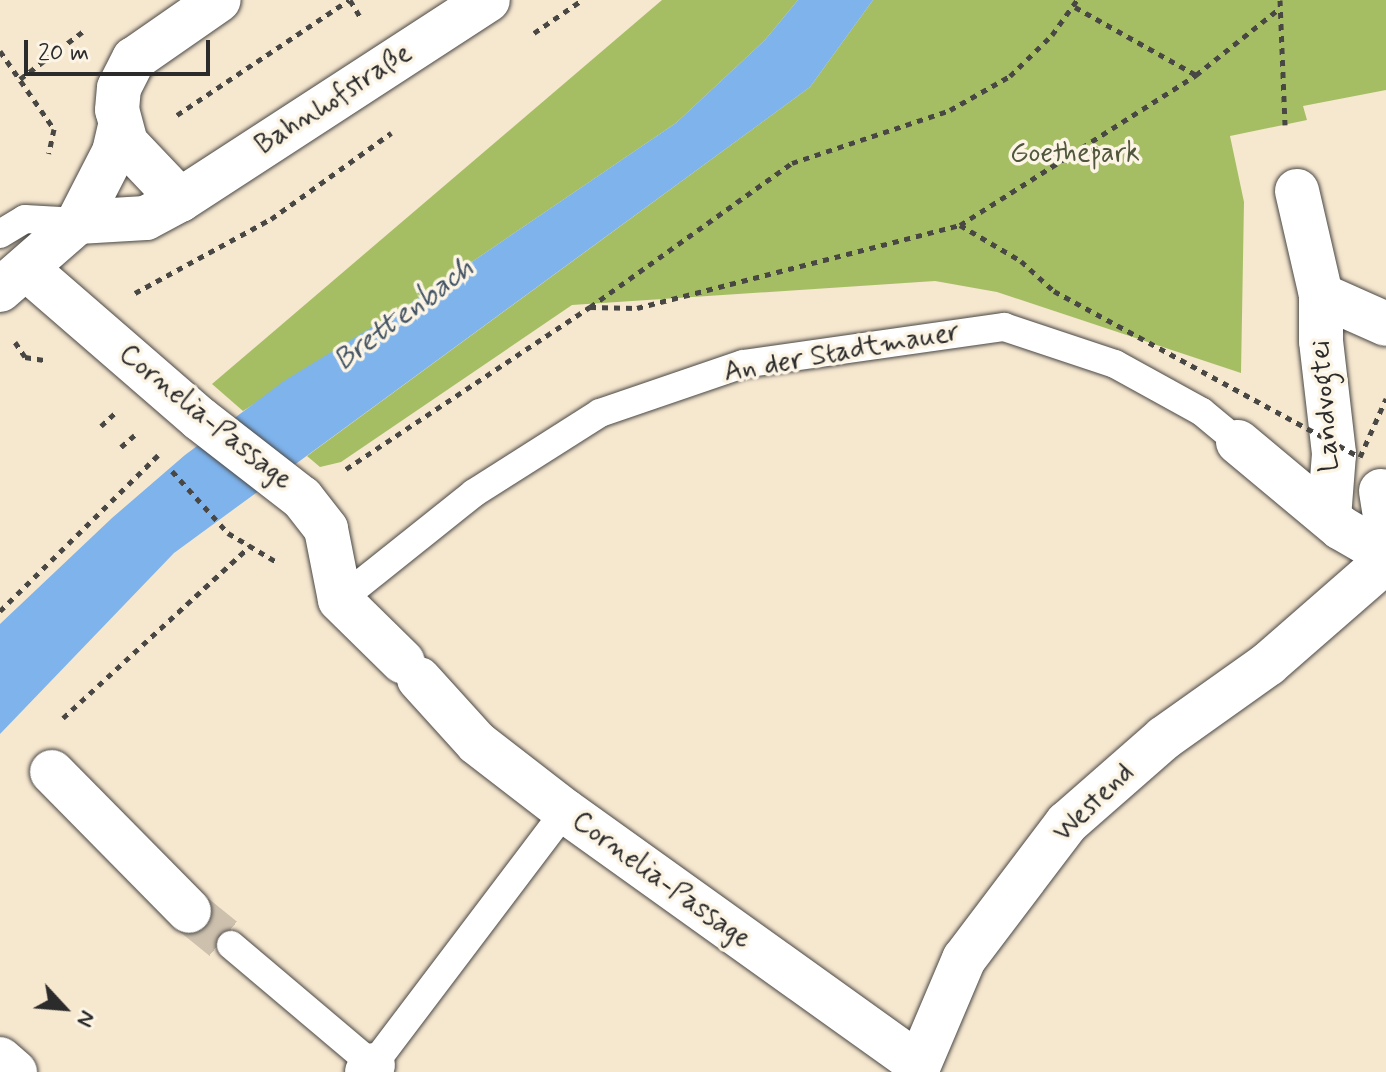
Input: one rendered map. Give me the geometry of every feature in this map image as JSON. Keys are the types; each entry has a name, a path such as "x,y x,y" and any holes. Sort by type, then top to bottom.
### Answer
{"street":[{"path":"180,200 125,137 119,88 134,59 219,0"},
{"name":"Bahnhofstraße","path":"78,222 146,218 180,200 488,0"},
{"path":"14,280 78,222 125,137"},
{"name":"Landvogtei","path":"1297,191 1321,295 1321,341 1334,454 1329,517"},
{"name":"Cornelia-Passage","path":"14,280 294,491 326,529 340,600 477,743 706,916 917,1068"},
{"name":"Landvogtei","path":"1321,295 1386,324"},
{"name":"Landvogtei","path":"1238,442 1329,517 1386,554"},
{"name":"Westend","path":"917,1068 964,959 1067,823 1164,738 1347,598 1386,561"},
{"path":"52,772 189,911"},
{"path":"0,1059 15,1072"}],"lane":[{"path":"0,234 25,219 78,222"},
{"name":"An der Stadtmauer","path":"340,600 474,493 600,413 743,364 1004,327 1115,364 1202,412 1238,442"},
{"path":"231,945 370,1069 565,811"}],"path":[{"path":"125,137 349,0"},
{"path":"294,491 590,307 792,163 950,110 1010,76 1077,0"},
{"path":"1280,0 1285,125"},
{"path":"1074,7 1196,75"},
{"path":"590,307 637,308 960,225 1196,75 1280,8"},
{"path":"0,51 54,129"},
{"path":"20,79 38,62"},
{"path":"960,225 1021,261 1054,291 1360,457 1386,399"},
{"path":"0,611 197,415"},
{"path":"168,466 228,533"},
{"path":"52,772 55,725 250,546"}],"green space":[{"path":"662,0 798,0 765,40 676,123 416,300 243,411 212,384"},
{"name":"Goethepark","path":"873,0 1386,0 1386,90 1303,106 1307,120 1230,136 1244,202 1241,373 997,292 935,281 572,305 341,462 320,467 307,456 810,87"}],"water":[{"name":"Brettenbach","path":"798,0 873,0 810,87 174,553 0,734 0,624 112,518 185,455 284,381 416,300 676,123 765,40"}],"tunnel":[{"path":"189,911 231,945"}]}
